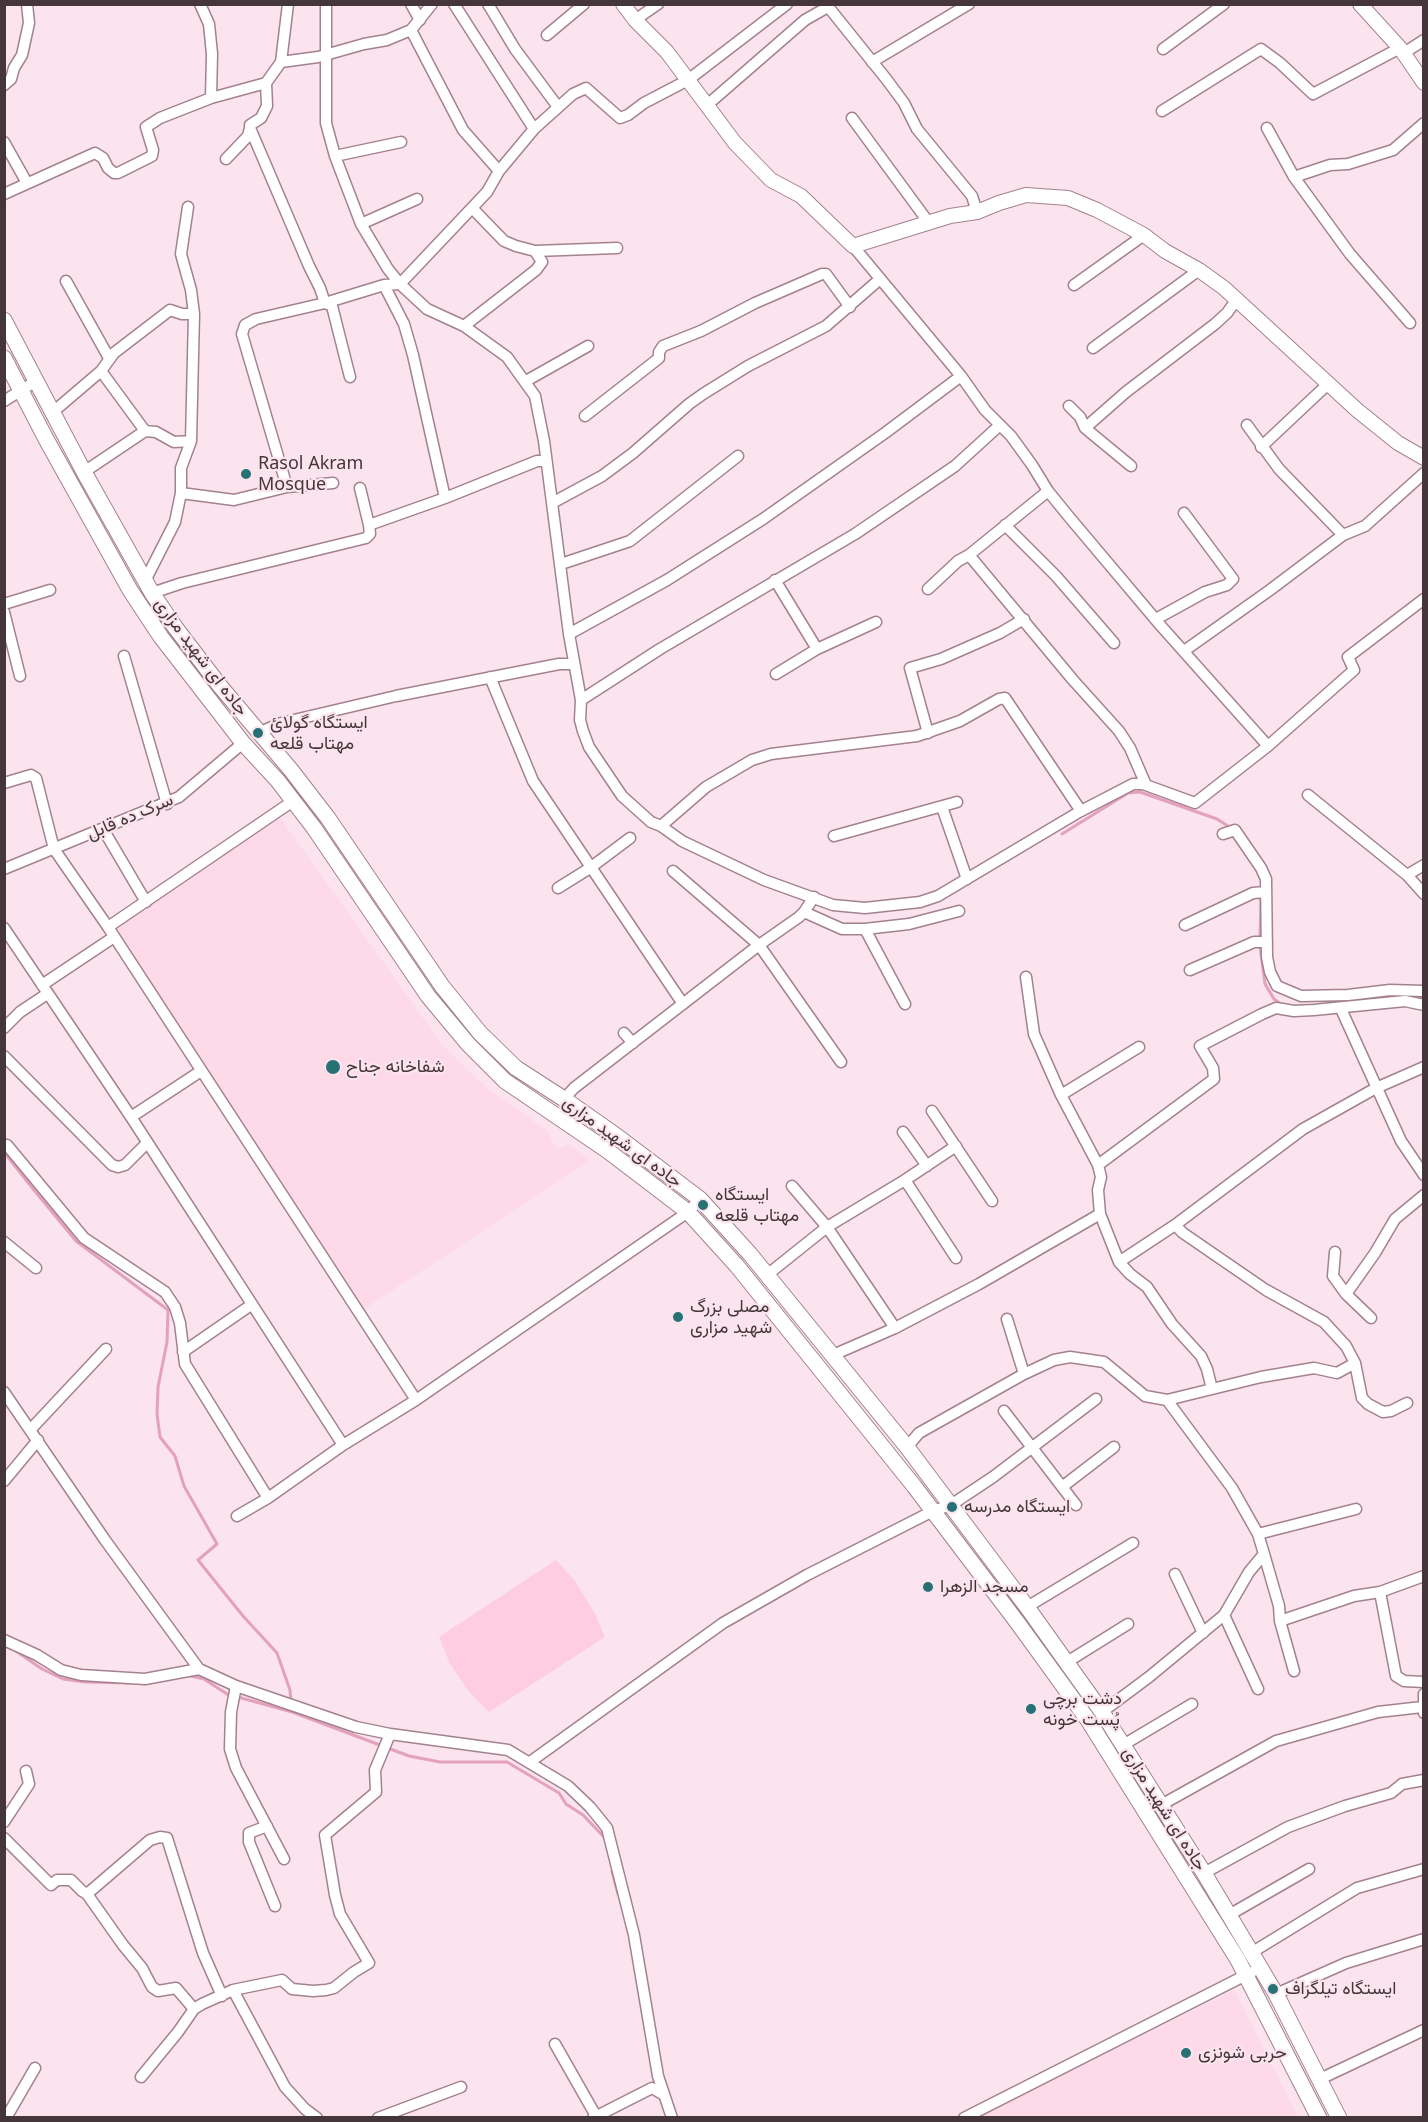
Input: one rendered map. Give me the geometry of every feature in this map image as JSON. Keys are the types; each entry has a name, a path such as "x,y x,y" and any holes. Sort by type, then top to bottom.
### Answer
{"main road":[{"name":"جاده ای شهید مزاری","path":"4,320 148,587 175,627 328,818 428,996 468,1044 505,1081 608,1150 688,1212 737,1266 933,1511 1088,1720 1190,1881 1246,1976 1319,2118"},
{"name":"جاده ای شهید مزاری","path":"4,358 130,590 161,637 243,743 371,896 480,1033 516,1068 564,1099 700,1199 833,1355 951,1505 1067,1662 1161,1805 1276,1994 1339,2118"}],"street":[{"path":"4,85 11,79 14,68 22,55 29,23 27,4"},
{"path":"201,4 209,24 212,98"},
{"path":"226,159 248,136 250,125 261,118 267,106 266,83 281,62 288,4"},
{"path":"326,4 322,56 326,123 334,156 361,224 388,269 400,284 427,309 464,326 507,357 535,396 538,404 542,461 552,503 561,564 569,634 567,664 581,700 580,720 589,747 622,796 644,816 682,841 764,880 833,905 865,909 893,907 939,896 1081,811 1133,784 1146,785 1195,803 1268,746 1354,670 1348,657 1424,599"},
{"path":"411,4 420,20"},
{"path":"281,62 322,56 387,40 411,30 432,4"},
{"path":"454,4 534,129"},
{"path":"488,4 515,50 558,106"},
{"path":"547,35 584,4"},
{"path":"623,4 635,20 667,52 735,143 771,180 801,196 853,246 961,376 985,411 1000,424 1032,465 1048,491 1268,746"},
{"path":"635,20 658,4"},
{"path":"287,487 242,334 245,325 256,319 325,303 386,285 400,284 487,192 499,171 534,129 573,93 586,88 620,118 628,115 644,103 688,80 787,4"},
{"path":"873,62 969,4"},
{"path":"1163,49 1224,4"},
{"path":"1365,6 1422,77"},
{"path":"706,106 805,20 826,8 830,9 873,62 903,104 917,129 972,196 977,212"},
{"path":"411,30 463,130 499,171"},
{"path":"1162,111 1261,48 1313,94 1424,40"},
{"path":"4,194 95,153 103,158 108,168 118,173 152,156 153,150 146,127 160,118 212,98 266,83"},
{"path":"852,118 929,223"},
{"path":"1294,177 1330,165 1348,164 1393,150 1424,123"},
{"path":"250,128 325,303 332,306 350,377"},
{"path":"1268,128 1294,177 1350,254 1410,323"},
{"path":"4,142 27,183"},
{"path":"334,156 401,142"},
{"path":"853,246 950,216 977,212 1026,195 1068,198 1097,210 1144,235 1165,251 1199,270 1238,299 1328,384 1398,443 1424,458"},
{"path":"361,224 417,199"},
{"path":"188,207 182,254 194,314 191,441 181,468 181,493 175,522 148,587 182,583 366,538 370,534 369,525 360,488"},
{"path":"472,209 504,241 535,251 617,248"},
{"path":"1074,285 1144,235"},
{"path":"464,326 536,270 542,262 535,251"},
{"path":"1093,348 1199,270"},
{"path":"585,416 659,358 659,352 663,346 701,331 755,303 822,274 826,274 850,307"},
{"path":"552,503 602,477 703,394 748,366 826,326 880,279"},
{"path":"66,281 110,358"},
{"path":"386,285 404,324 413,354 445,498"},
{"path":"1085,428 1134,385 1215,324 1238,299"},
{"path":"53,412 101,371 110,358 170,310 182,314 194,314"},
{"path":"526,381 588,346"},
{"path":"101,371 145,431"},
{"path":"569,634 667,580 764,519 961,376"},
{"path":"4,401 36,381"},
{"path":"1261,447 1328,384"},
{"path":"1069,406 1080,417 1085,428 1131,466"},
{"path":"581,700 660,650 855,534 955,466 1000,424"},
{"path":"1247,425 1279,469 1343,535"},
{"path":"84,472 145,431 156,432 174,442 191,441"},
{"path":"561,564 630,541 738,456"},
{"path":"369,525 542,461"},
{"path":"1184,651 1343,535 1365,526 1424,473"},
{"path":"181,493 234,500 287,487 333,483"},
{"path":"928,589 957,561 969,555 1048,491"},
{"path":"1156,618 1204,592 1227,585 1233,579 1184,513"},
{"path":"1005,525 1056,576 1114,643"},
{"path":"969,555 1073,680 1119,731 1130,748 1146,785"},
{"path":"776,580 817,649"},
{"path":"4,604 50,590"},
{"path":"4,612 20,676"},
{"path":"928,734 910,668 941,659 1000,633 1024,619"},
{"path":"776,675 817,649 876,622"},
{"path":"124,656 167,804"},
{"path":"258,732 281,723 396,696 567,664"},
{"path":"490,677 533,781 683,1004"},
{"path":"661,826 706,787 752,760 771,754 928,734 1005,698 1081,811"},
{"name":"سرک ده قابل","path":"4,869 167,804 179,797 243,743"},
{"path":"4,783 31,775 36,778 54,849 108,927 416,1400"},
{"path":"1308,795 1407,875 1424,894"},
{"path":"108,927 293,801"},
{"path":"834,836 957,802"},
{"path":"942,807 967,879"},
{"path":"103,829 146,902"},
{"path":"1223,834 1235,830 1266,879 1270,972 1294,1011 1341,1009 1405,1001 1424,1005"},
{"path":"558,888 590,868 630,838"},
{"path":"1407,875 1424,865"},
{"path":"673,871 759,945 842,1062"},
{"path":"1185,925 1253,893 1266,892"},
{"path":"564,1099 574,1088 804,912 813,899"},
{"path":"804,912 842,929 865,929 909,924 959,911"},
{"path":"4,928 343,1445"},
{"path":"865,929 905,1004"},
{"path":"4,1028 45,990 114,937"},
{"path":"1190,970 1254,942 1267,942"},
{"path":"1026,977 1034,1034 1061,1095 1098,1165 1101,1177 1098,1190 1100,1214 1119,1262 1147,1287 1172,1324 1201,1356 1212,1389"},
{"path":"1098,1165 1214,1079 1213,1068 1200,1046 1276,1008 1287,1000 1300,996 1348,995 1390,990 1424,991"},
{"path":"1341,1009 1401,1142 1424,1175"},
{"path":"624,1033 633,1043"},
{"path":"1061,1095 1140,1047"},
{"path":"4,1056 112,1165 118,1167 125,1165 146,1144"},
{"path":"1119,1262 1175,1225 1303,1129 1376,1088 1424,1067"},
{"path":"130,1117 201,1071"},
{"path":"932,1111 992,1201"},
{"path":"903,1132 927,1166"},
{"path":"8,1145 84,1238 165,1292 175,1307 180,1323 185,1364 268,1498"},
{"path":"767,1275 827,1227 956,1146"},
{"path":"905,1180 956,1258"},
{"path":"792,1185 827,1227 895,1328"},
{"path":"1346,1294 1395,1220 1424,1195"},
{"path":"237,1516 268,1498 343,1445 416,1400 688,1212 700,1199"},
{"path":"833,1355 895,1328 979,1284 1100,1214"},
{"path":"1175,1225 1266,1290 1324,1322 1346,1346 1354,1363 1362,1398 1368,1404 1383,1412 1391,1411 1407,1403"},
{"path":"4,1242 36,1268"},
{"path":"1335,1252 1333,1276 1346,1294 1371,1318"},
{"path":"183,1353 251,1305"},
{"path":"1006,1319 1024,1374"},
{"path":"31,1429 106,1349"},
{"path":"907,1447 919,1432 1054,1360 1070,1358 1104,1362 1145,1396 1167,1400 1261,1377 1314,1368 1337,1373 1354,1363"},
{"path":"4,1392 105,1540 199,1669 237,1686 356,1727 390,1734 508,1750 568,1786 590,1807 607,1828 634,1935 658,2076 672,2118"},
{"path":"530,1762 723,1623 807,1575 933,1511 951,1505 1096,1399"},
{"path":"1167,1400 1232,1488 1258,1534 1279,1606 1280,1621 1294,1671"},
{"path":"1004,1411 1076,1505"},
{"path":"4,1481 38,1440"},
{"path":"1062,1487 1113,1447"},
{"path":"1258,1534 1356,1509"},
{"path":"1027,1608 1133,1543"},
{"path":"1102,1712 1224,1615 1249,1572 1264,1554"},
{"path":"1175,1574 1203,1633"},
{"path":"1280,1621 1354,1596 1380,1592 1424,1576"},
{"path":"1380,1592 1396,1676 1404,1681 1424,1682"},
{"path":"1224,1615 1258,1689"},
{"path":"1067,1662 1128,1624"},
{"path":"4,1640 37,1655 61,1670 81,1675 145,1679 199,1669"},
{"path":"237,1686 231,1712 230,1749 236,1768 284,1859"},
{"path":"1161,1805 1276,1741 1378,1712 1423,1710 1424,1694"},
{"path":"1123,1745 1192,1704"},
{"path":"141,2077 194,2009 233,1990 282,1980 292,1989 313,1991 334,1988 369,1963 340,1914 325,1835 376,1792 375,1770 390,1734"},
{"path":"4,1822 29,1784 27,1771"},
{"path":"1204,1873 1288,1827 1345,1806 1391,1793 1402,1784 1424,1780"},
{"path":"267,1826 249,1833 249,1842 275,1906"},
{"path":"87,1894 150,1840 167,1838 203,1953 222,1996"},
{"path":"5,1839 39,1870 51,1885 57,1880 71,1880 87,1894 142,1968 152,1987 158,1991 176,1988 194,2009"},
{"path":"1229,1915 1309,1869"},
{"path":"1251,1953 1357,1888 1424,1869"},
{"path":"1276,1994 1346,1963 1424,1939"},
{"path":"964,2118 1261,1968"},
{"path":"233,1990 285,2087 305,2109 317,2118"},
{"path":"1320,2079 1424,2030"},
{"path":"555,2044 594,2117 652,2088 664,2095"},
{"path":"6,2118 35,2068"},
{"path":"378,2118 407,2112 461,2087"}],"shaded area":[{"name":"شفاخانه جناح","path":"276,812 443,1046 487,1088 549,1132 552,1143 559,1149 568,1144 591,1160 358,1313 108,923"},
{"path":"556,1560 575,1581 595,1614 605,1637 489,1712 470,1693 450,1664 439,1637"},
{"name":"حربی شونزی","path":"1234,1990 1298,2117 976,2118"}],"waterway":[{"path":"1062,834 1128,793 1140,792 1217,819 1231,828"},
{"path":"1260,939 1261,898"},
{"path":"1260,946 1265,984 1274,999 1282,1005"},
{"path":"1365,1000 1391,995 1403,996"},
{"path":"1409,997 1424,998"},
{"path":"4,1152 76,1241 168,1310 167,1342 158,1387 157,1414 160,1437 175,1456 184,1486 217,1544 198,1560 243,1616 277,1653 290,1690 291,1702"},
{"path":"16,1651 42,1669 63,1679 130,1683"},
{"path":"187,1675 204,1679 227,1694 292,1712 409,1756 440,1762 507,1762 559,1793 566,1804 583,1815 605,1838"},
{"path":"612,1871 618,1894"}],"place":[{"name":"Rasol Akram Mosque","path":"246,474"},
{"name":"ایستگاه گولائ مهتاب قلعه","path":"258,733"},
{"name":"شفاخانه جناح","path":"333,1067"},
{"name":"ایستگاه مهتاب قلعه","path":"703,1205"},
{"name":"مصلی بزرگ شهید مزاری","path":"678,1317"},
{"name":"ایستگاه مدرسه","path":"952,1507"},
{"name":"مسجد الزهرا","path":"928,1587"},
{"name":"دشت برچی پُست خونه","path":"1031,1709"},
{"name":"ایستگاه تیلگراف","path":"1273,1989"},
{"name":"حربی شونزی","path":"1186,2053"}]}
